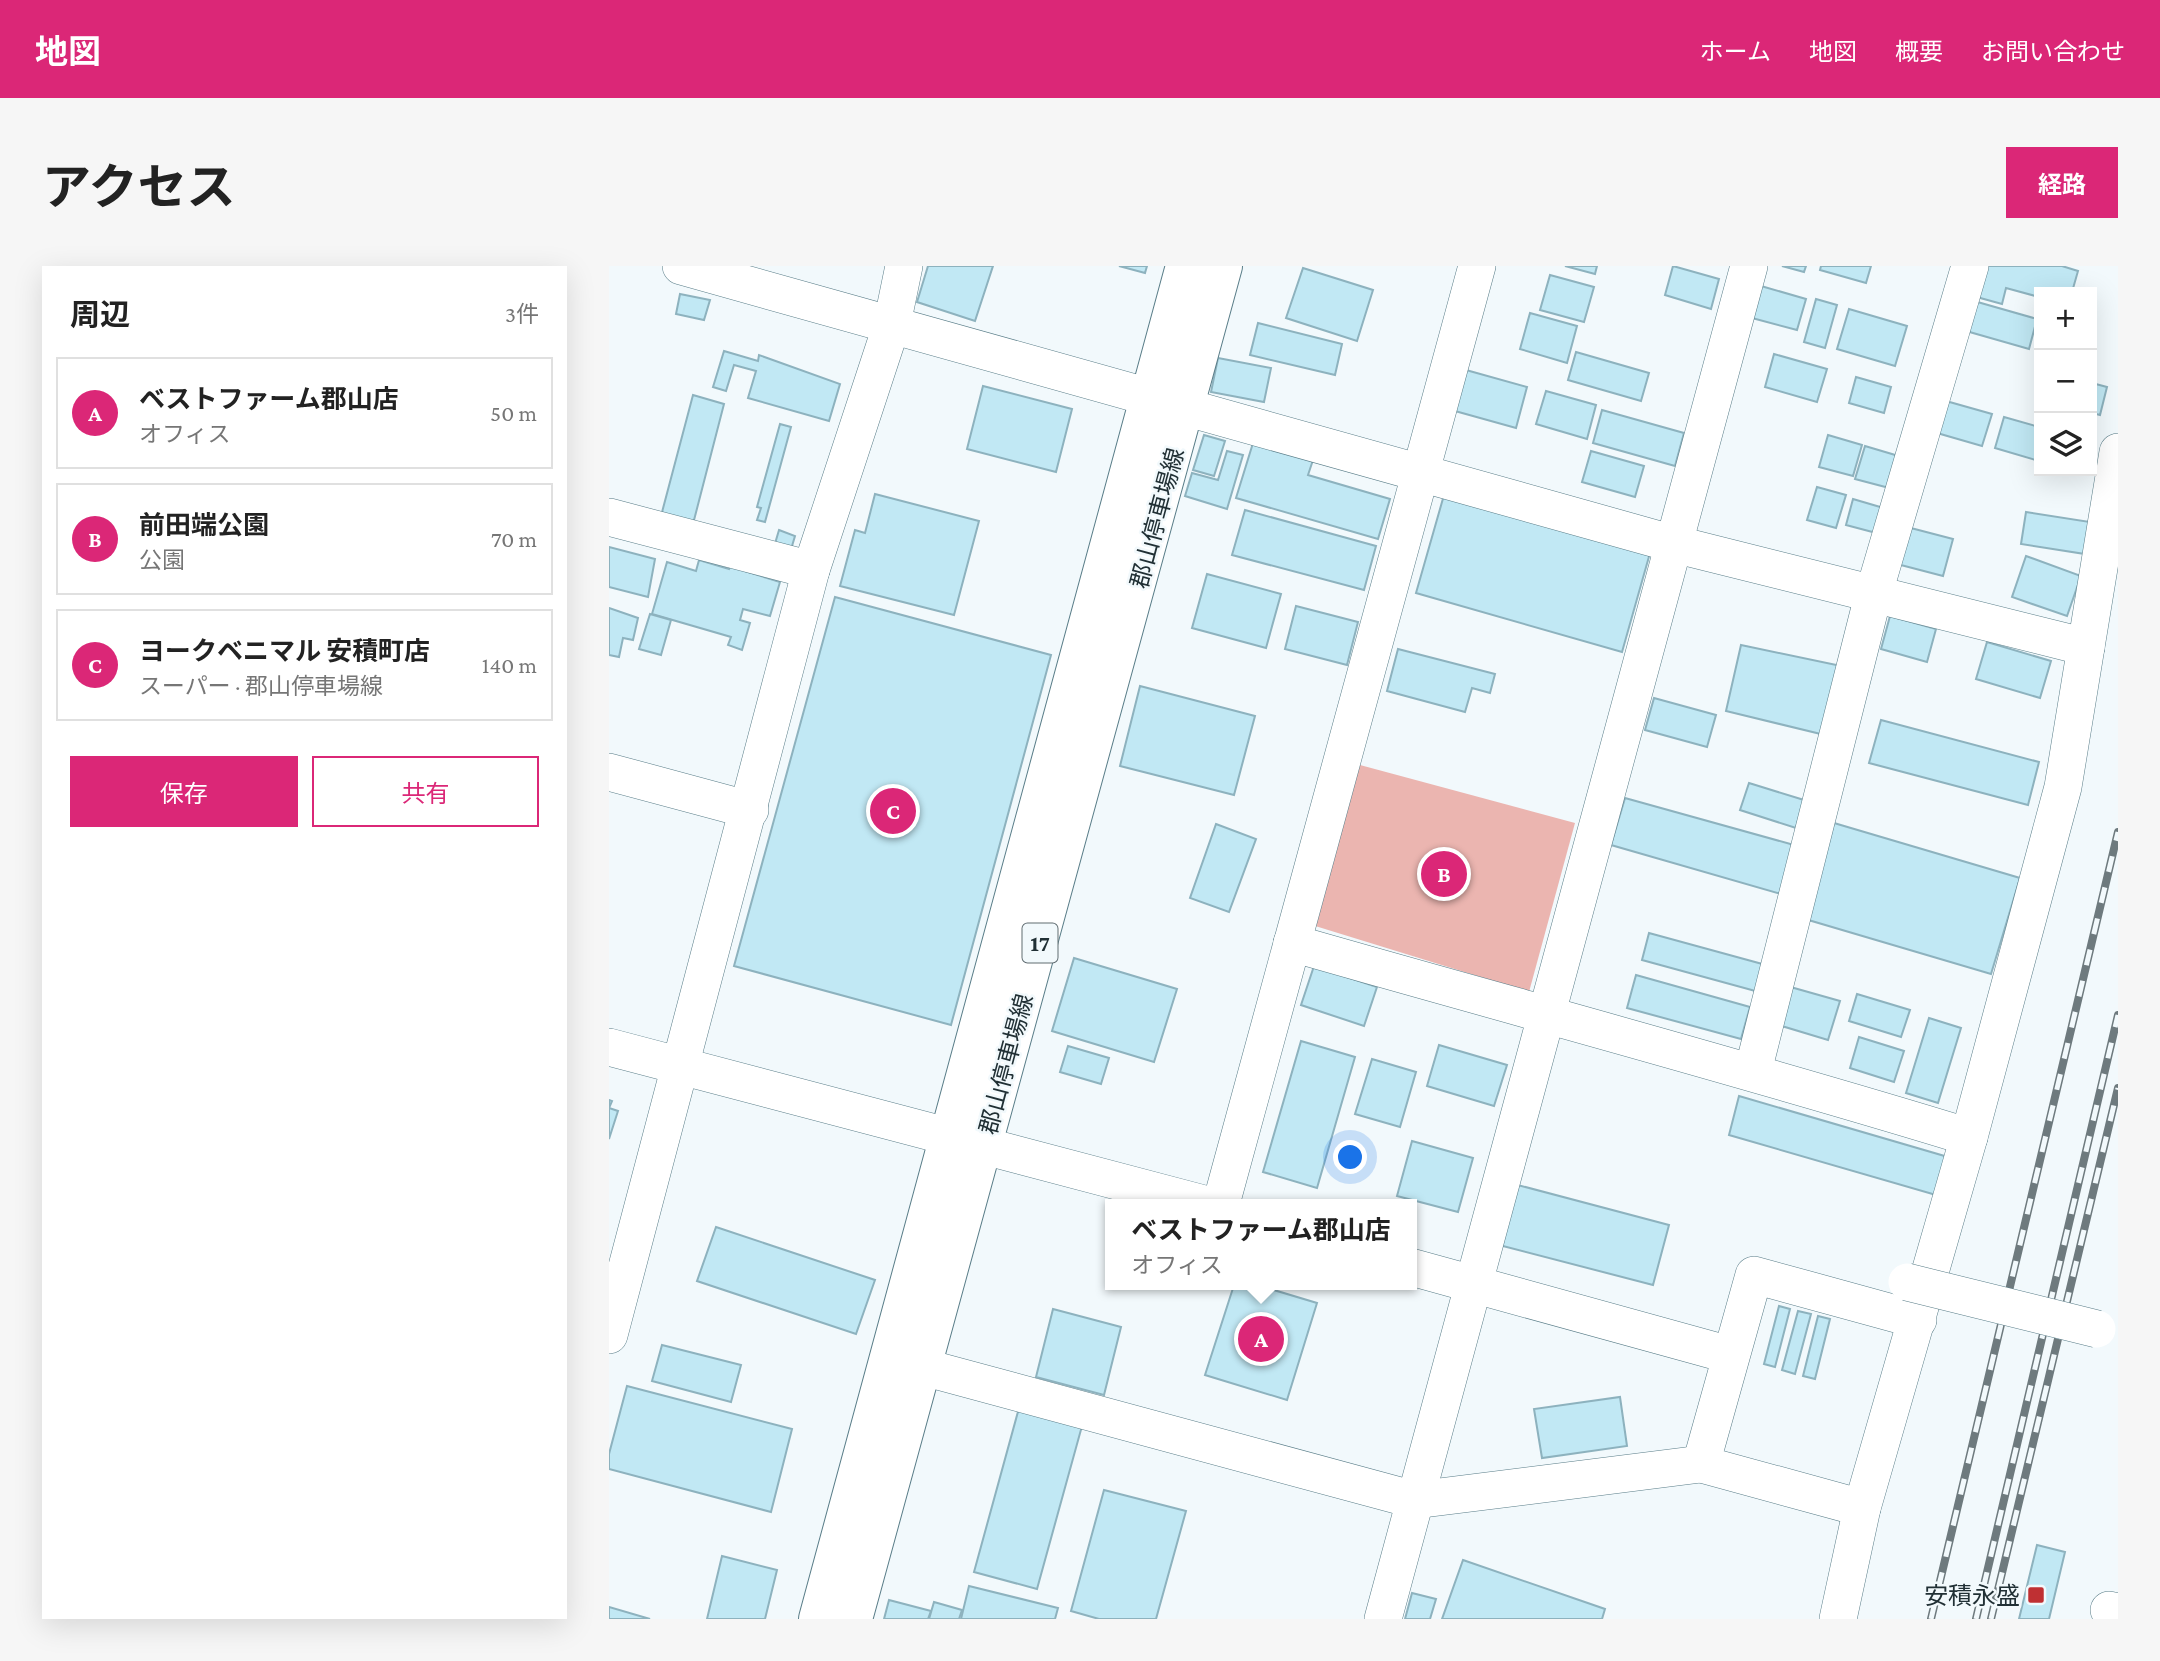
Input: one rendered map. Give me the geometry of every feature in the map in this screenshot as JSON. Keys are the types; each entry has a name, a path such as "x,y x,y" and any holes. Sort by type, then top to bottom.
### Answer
{"main road":[{"name":"郡山停車場線","path":"818,1619 1185,266"},
{"name":"郡山停車場線","path":"853,1619 1187,408 1223,266"}],"street":[{"path":"681,266 1674,544 1873,596 2086,647"},
{"path":"609,1335 750,810 811,570 893,324 904,266"},
{"path":"1222,1199 1477,266"},
{"path":"1383,1619 1749,266"},
{"path":"1753,1071 1873,596 1970,266"},
{"path":"1838,1619 1862,1508 1918,1320 2063,787 2118,452"},
{"path":"609,517 811,570"},
{"path":"609,772 750,810"},
{"path":"1293,943 1546,1016 1753,1071 1969,1137"},
{"path":"609,1047 1186,1199"},
{"path":"1417,1268 1730,1355"},
{"path":"1701,1464 1754,1275 1918,1320"},
{"path":"1907,1282 2097,1329"},
{"path":"923,1367 1415,1500 1701,1464 1862,1508"}],"shaded area":[{"path":"1360,765 1575,823 1529,992 1312,925"}],"building":[{"path":"928,266 993,266 975,321 917,302"},
{"path":"1119,266 1147,266 1145,273"},
{"path":"1565,266 1597,266 1595,274"},
{"path":"1673,266 1719,279 1711,309 1665,295"},
{"path":"1782,266 1806,266 1804,272"},
{"path":"1821,266 1871,266 1866,283 1820,270"},
{"path":"1981,266 2062,266 2078,271 2073,287 2034,287 2034,296 2006,288 2002,304 1973,296"},
{"path":"1303,268 1373,290 1357,341 1286,318"},
{"path":"1550,275 1594,287 1584,322 1540,310"},
{"path":"1761,286 1806,299 1797,330 1752,318"},
{"path":"680,294 710,300 704,320 676,314"},
{"path":"1816,299 1837,305 1825,348 1804,342"},
{"path":"1974,301 2034,318 2029,349 1966,331"},
{"path":"1849,309 1907,326 1895,366 1837,349"},
{"path":"1530,313 1577,326 1567,363 1520,349"},
{"path":"1258,323 1342,344 1335,375 1250,355"},
{"path":"724,351 758,361 759,355 840,384 829,421 748,398 756,371 734,365 726,391 713,387"},
{"path":"1576,352 1649,373 1641,401 1568,380"},
{"path":"1774,354 1827,369 1817,402 1765,387"},
{"path":"1218,358 1271,368 1264,402 1211,392"},
{"path":"1466,370 1527,387 1516,428 1455,411"},
{"path":"1856,377 1891,387 1884,413 1849,403"},
{"path":"2097,384 2107,387 2100,415 2097,414"},
{"path":"983,386 1072,409 1056,472 967,449"},
{"path":"1546,391 1596,405 1587,439 1536,424"},
{"path":"693,395 724,404 693,524 661,516"},
{"path":"1946,401 1992,414 1982,446 1937,433"},
{"path":"1602,410 1684,433 1675,466 1593,443"},
{"path":"2004,417 2034,426 2034,460 1995,448"},
{"path":"780,424 791,427 765,522 757,520 761,508 757,507"},
{"path":"1204,435 1225,441 1214,476 1193,470"},
{"path":"1828,435 1862,445 1853,476 1819,467"},
{"path":"1253,443 1313,460 1308,475 1390,499 1378,539 1236,498"},
{"path":"1865,446 1902,457 1893,489 1855,479"},
{"path":"1227,451 1243,455 1227,509 1185,496 1192,473 1218,480"},
{"path":"1591,451 1644,466 1635,497 1582,482"},
{"path":"1817,487 1846,495 1836,528 1807,520"},
{"path":"875,494 979,521 954,615 840,586 855,530 865,533"},
{"path":"1444,495 1650,553 1622,652 1416,593"},
{"path":"1853,499 1887,509 1880,534 1846,525"},
{"path":"1245,510 1376,546 1364,590 1232,555"},
{"path":"2026,512 2090,522 2085,554 2021,544"},
{"path":"1907,527 1953,539 1943,576 1897,564"},
{"path":"779,530 795,536 792,546 774,547"},
{"path":"609,547 655,559 648,597 609,587"},
{"path":"2026,556 2081,576 2067,616 2012,597"},
{"path":"699,560 729,569 731,562 745,571 780,582 770,616 743,609 740,620 750,623 742,650 728,645 731,637 652,614 667,562 696,571"},
{"path":"1207,574 1281,594 1266,648 1192,628"},
{"path":"835,597 1051,655 951,1025 734,966"},
{"path":"1296,606 1358,622 1347,665 1285,649"},
{"path":"609,608 638,618 633,640 623,638 619,657 609,655"},
{"path":"650,614 671,620 661,655 639,649"},
{"path":"1890,616 1936,629 1927,662 1881,649"},
{"path":"1987,642 2051,661 2040,698 1976,679"},
{"path":"1741,645 1846,667 1829,736 1726,711"},
{"path":"1398,649 1495,674 1490,693 1472,688 1465,712 1387,691"},
{"path":"1140,686 1255,716 1234,795 1120,766"},
{"path":"1654,698 1716,715 1707,747 1645,730"},
{"path":"1881,720 2039,762 2028,805 1869,763"},
{"path":"1749,783 1804,800 1796,828 1740,810"},
{"path":"1625,798 1794,845 1781,894 1611,845"},
{"path":"1834,823 2020,878 1991,974 1805,919"},
{"path":"1216,824 1256,839 1229,912 1190,898"},
{"path":"1649,933 1766,965 1759,992 1642,960"},
{"path":"1074,958 1177,989 1154,1062 1052,1031"},
{"path":"1314,966 1377,987 1364,1026 1301,1005"},
{"path":"1636,975 1750,1007 1741,1039 1627,1008"},
{"path":"1787,986 1840,1001 1828,1040 1775,1024"},
{"path":"1857,994 1910,1010 1901,1037 1849,1021"},
{"path":"1929,1018 1961,1028 1938,1103 1906,1093"},
{"path":"1859,1037 1904,1051 1894,1082 1850,1068"},
{"path":"1301,1041 1355,1057 1317,1188 1263,1172"},
{"path":"1439,1045 1507,1065 1494,1106 1427,1086"},
{"path":"1068,1046 1109,1058 1101,1084 1060,1072"},
{"path":"1372,1059 1416,1072 1400,1127 1355,1114"},
{"path":"1739,1096 1948,1157 1936,1195 1729,1135"},
{"path":"609,1108 618,1111 609,1139"},
{"path":"1412,1141 1473,1158 1458,1212 1417,1201 1417,1199 1397,1196"},
{"path":"1514,1184 1669,1225 1653,1285 1499,1245"},
{"path":"716,1227 875,1280 856,1334 697,1281"},
{"path":"1232,1290 1274,1290 1317,1303 1287,1400 1205,1375"},
{"path":"1779,1306 1790,1309 1775,1367 1764,1364"},
{"path":"1053,1309 1121,1327 1104,1395 1036,1377"},
{"path":"1798,1311 1811,1314 1795,1374 1782,1370"},
{"path":"1818,1316 1830,1319 1815,1379 1803,1376"},
{"path":"662,1345 741,1365 731,1402 652,1381"},
{"path":"627,1386 792,1429 771,1512 609,1469 609,1454"},
{"path":"1620,1397 1627,1446 1542,1458 1534,1409"},
{"path":"1019,1408 1082,1426 1037,1589 974,1572"},
{"path":"1104,1490 1186,1511 1156,1619 1099,1619 1071,1611"},
{"path":"2037,1545 2065,1552 2049,1619 2019,1619"},
{"path":"722,1556 777,1570 765,1619 707,1619"},
{"path":"1463,1560 1605,1609 1602,1619 1442,1619"},
{"path":"969,1586 1058,1608 1055,1619 961,1619"},
{"path":"1412,1593 1436,1599 1430,1619 1405,1619"},
{"path":"889,1600 931,1611 928,1619 884,1619"},
{"path":"934,1602 962,1610 959,1619 929,1619"},
{"path":"609,1607 650,1619 609,1619"}],"railway":[{"path":"1931,1619 2118,832"},
{"path":"1976,1619 2118,1015"},
{"path":"1991,1619 2118,1088"}],"place":[{"name":"ヨークベニマル 安積町店","path":"893,811"},
{"name":"前田端公園","path":"1444,874"},
{"name":"ベストファーム郡山店","path":"1261,1339"},
{"name":"安積永盛","path":"2036,1595"}]}
